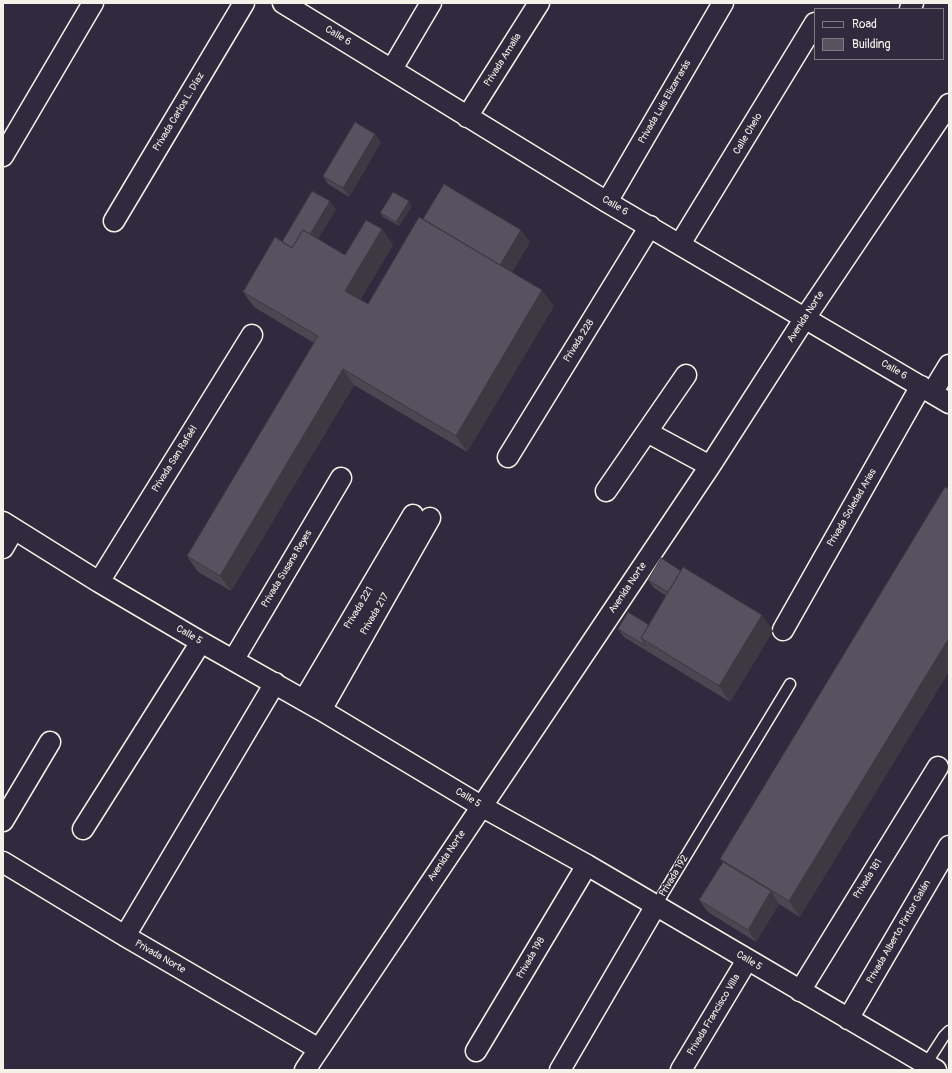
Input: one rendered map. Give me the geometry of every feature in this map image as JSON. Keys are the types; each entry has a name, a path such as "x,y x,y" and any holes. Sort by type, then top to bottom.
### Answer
{"street":[{"path":"3,156 93,3"},
{"name":"Privada Carlos L. Díaz","path":"114,222 244,3"},
{"name":"Calle 6","path":"283,3 607,202 934,394"},
{"path":"392,69 431,3"},
{"name":"Privada Amalia","path":"467,116 538,3"},
{"name":"Privada Luis Elizarrarás","path":"607,202 724,3"},
{"name":"Calle Chelo","path":"680,244 814,25"},
{"name":"Avenida Norte","path":"306,1070 481,806 710,466 805,318 949,104"},
{"name":"Privada 228","path":"508,457 650,226"},
{"name":"Privada San Rafaél","path":"99,582 252,335"},
{"name":"Privada Soledad Arias","path":"783,630 934,394 949,365"},
{"path":"606,490 686,375"},
{"path":"647,432 710,466"},
{"name":"Privada Susana Reyes","path":"234,660 341,478"},
{"name":"Privada 221","path":"304,700 422,517"},
{"name":"Privada 217","path":"321,710 422,517"},
{"path":"3,548 9,526"},
{"name":"Calle 5","path":"9,526 99,582 201,642 275,683 481,806 587,865 656,907 931,1067"},
{"path":"83,829 201,642"},
{"path":"126,936 275,683"},
{"path":"3,821 50,742"},
{"name":"Privada 181","path":"800,991 938,767"},
{"name":"Privada Alberto Pintor Galán","path":"848,1019 949,846"},
{"name":"Privada Norte","path":"3,862 319,1049"},
{"name":"Privada 198","path":"476,1051 587,865"},
{"name":"Privada 192","path":"560,1070 656,907"},
{"name":"Privada Francisco Villa","path":"681,1070 747,960"}],"lane":[{"name":"Privada 192","path":"656,907 790,684"},
{"path":"931,1067 944,1036 949,1031"}],"building":[{"path":"355,122 375,134 343,188 323,176"},
{"path":"444,184 521,230 500,265 423,219"},
{"path":"312,191 330,201 310,234 303,230 292,248 282,242"},
{"path":"393,192 409,201 396,222 380,213"},
{"path":"419,217 542,290 456,436 343,369 220,576 187,556 318,336 243,292 275,237 292,248 303,230 345,255 366,220 382,229 345,291 368,304"},
{"path":"945,487 949,489 949,638 789,901 720,859"},
{"path":"661,558 681,571 668,592 648,580"},
{"path":"683,567 762,615 719,686 641,638"},
{"path":"628,612 649,625 641,638 646,646 618,629"},
{"path":"723,862 771,891 748,930 699,900"}]}
